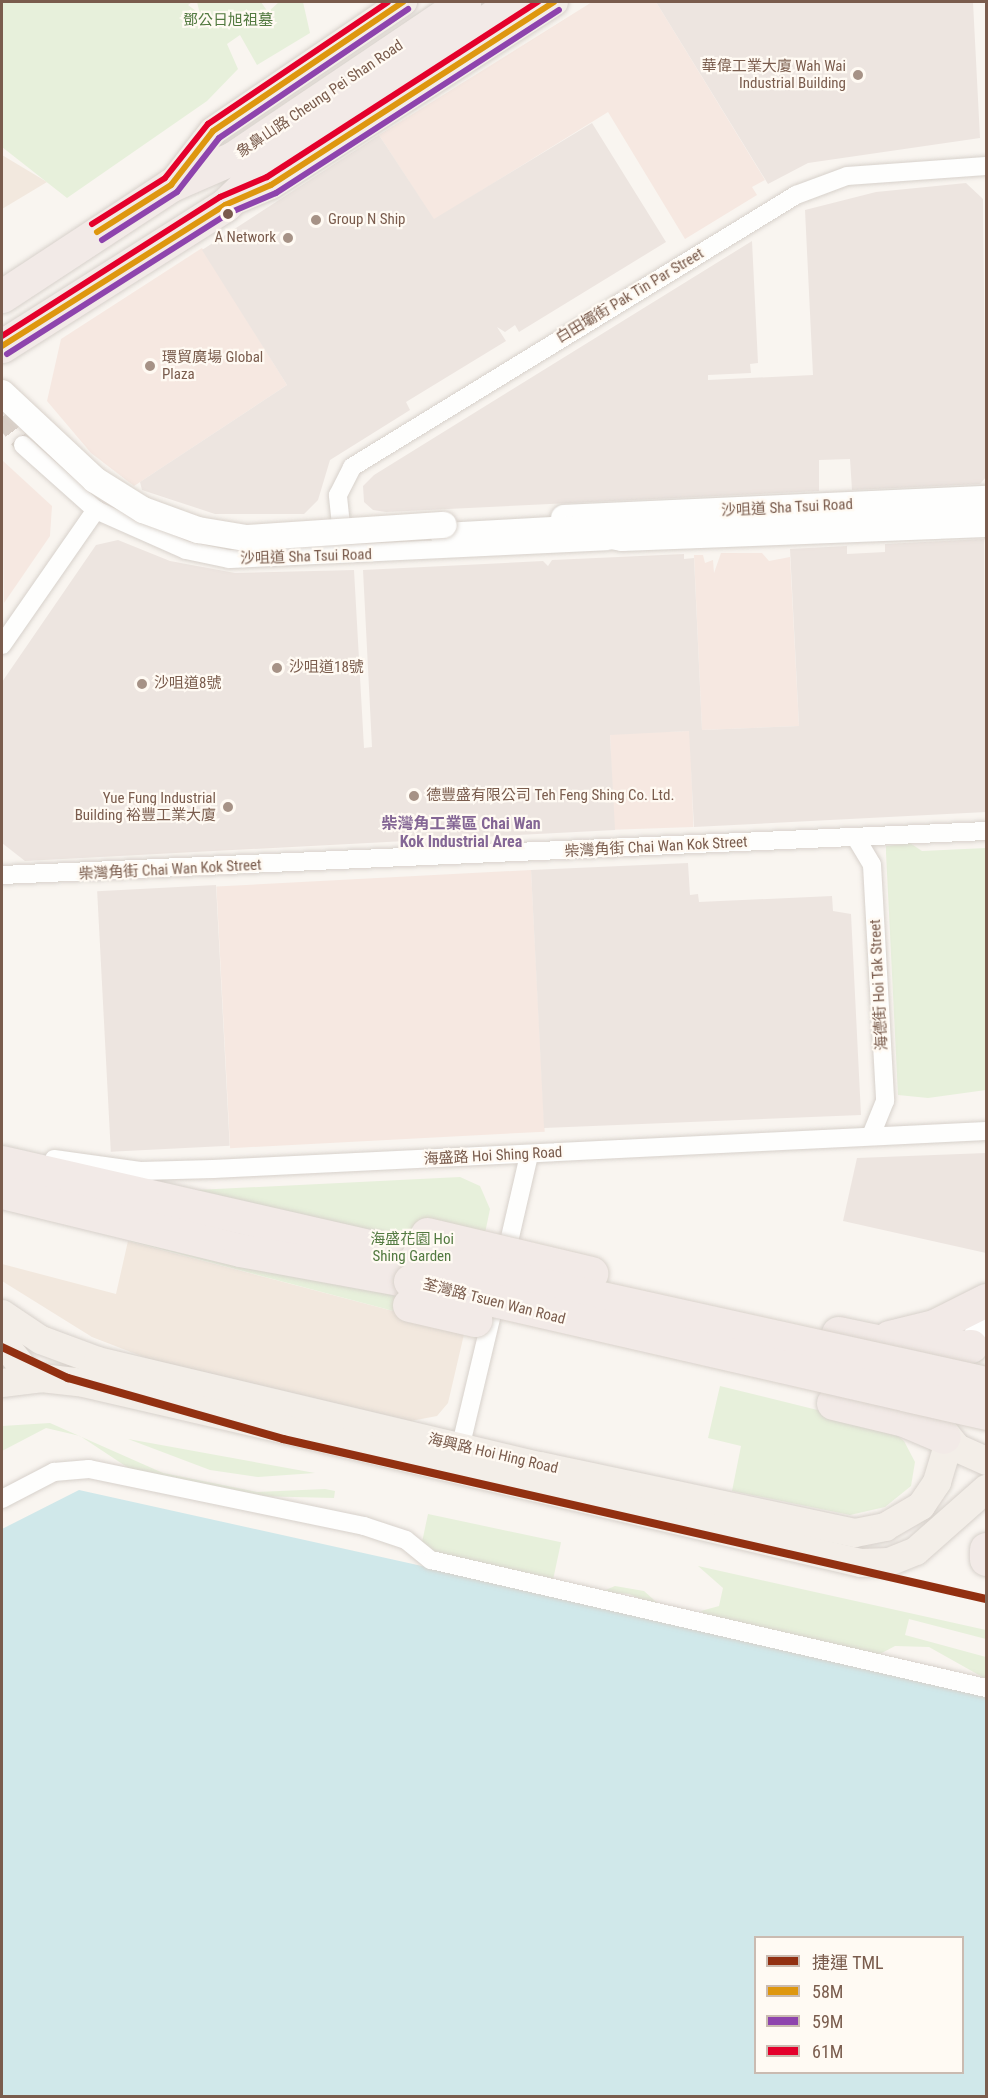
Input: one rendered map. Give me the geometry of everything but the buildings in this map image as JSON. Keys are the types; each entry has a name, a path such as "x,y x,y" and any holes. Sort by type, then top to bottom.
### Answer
{"highway":[{"name":"象鼻山路 Cheung Pei Shan Road","path":"2,296 171,184 233,158 459,15 515,2"},
{"name":"象鼻山路 Cheung Pei Shan Road","path":"3,348 225,205 260,171 310,137 459,15"},
{"name":"荃灣路 Tsuen Wan Road","path":"2,1162 987,1383"},
{"name":"荃灣路 Tsuen Wan Road","path":"2,1192 240,1250 395,1277 580,1324 987,1413"},
{"path":"302,1230 427,1234 838,1333 920,1350 977,1344"},
{"path":"240,1250 409,1305 904,1420 946,1439"},
{"path":"873,1340 934,1326 987,1301"},
{"path":"987,1549 987,1559"}],"main road":[{"path":"171,184 213,130 404,2"},
{"path":"225,205 271,185 554,2"},
{"name":"海興路 Hoi Hing Road","path":"2,1314 41,1340 98,1361 458,1459 868,1564 916,1551 987,1489"},
{"path":"41,1340 48,1362 36,1378 18,1368 4,1345 41,1340"},
{"path":"977,1344 949,1362 935,1388 946,1439 987,1461"},
{"name":"海興路 Hoi Hing Road","path":"2,1383 36,1378 84,1383 458,1459 855,1533 885,1527 921,1506 937,1482 946,1439"}],"street":[{"name":"白田壩街 Pak Tin Par Street","path":"341,525 338,495 352,467 796,195 847,176 987,166"},
{"path":"2,393 95,480 143,510 198,530 246,538 444,530"},
{"path":"2,412 88,490 137,520 199,541 244,548 444,530"},
{"name":"沙咀道 Sha Tsui Road","path":"23,445 96,510 205,555 246,560 359,552 571,546 622,538 987,524"},
{"name":"沙咀道 Sha Tsui Road","path":"444,530 987,500"},
{"path":"2,645 96,510"},
{"name":"沙咀道 Sha Tsui Road","path":"569,524 622,538"},
{"name":"柴灣角街 Chai Wan Kok Street","path":"2,876 987,831"},
{"name":"海德街 Hoi Tak Street","path":"856,838 872,865 885,1101 872,1134"},
{"name":"海盛路 Hoi Shing Road","path":"2,1148 140,1171 529,1155 872,1134 987,1131"},
{"path":"458,1459 529,1155"},
{"path":"977,1344 987,1301"},
{"path":"2,1499 54,1472 89,1469 364,1526 406,1540 431,1560 987,1688"}],"shaded area":[{"path":"592,2 656,2 765,180 752,187 757,195 685,239 608,112 434,220 379,135"},
{"path":"656,2 973,2 980,138 808,163 768,184"},
{"path":"592,123 666,242 519,332 515,325 505,332 497,327 506,341 406,402 410,410 330,460 318,500 304,514 215,514 142,490 140,482 287,385 202,250 379,135 434,219"},
{"path":"2,155 47,182 2,209"},
{"path":"966,183 983,199 986,477 980,484 852,490 850,459 819,460 819,491 386,512 373,510 364,502 363,486 374,475 752,241 758,363 750,364 751,373 708,375 708,380 813,375 805,210 876,192"},
{"path":"202,248 287,385 134,486 91,453 47,401 61,339"},
{"path":"2,460 52,506 50,536 4,603"},
{"path":"984,539 986,812 694,827 689,731 610,735 615,830 25,861 2,843 2,682 96,545 118,540 170,561 235,573 354,570 364,748 372,747 363,570 543,561 548,566 552,560 684,554 684,559 694,558 702,730 799,726 790,549 847,546 847,554 885,552 885,544"},
{"path":"721,553 762,553 769,561 790,557 799,726 702,730 694,555 703,555 705,563 713,560 714,573"},
{"path":"690,731 693,827 613,830 610,734"},
{"path":"688,863 690,895 698,894 699,902 832,896 833,911 851,914 861,1115 544,1128 531,870"},
{"path":"531,870 545,1132 230,1148 216,886"},
{"path":"216,885 230,1146 111,1152 97,891"},
{"path":"986,1153 986,1253 843,1221 857,1158"},
{"path":"128,1241 465,1330 448,1403 437,1416 411,1421 149,1359 92,1337 2,1281 2,1264 116,1294"}],"green space":[{"name":"鄧公日旭祖墓","path":"2,2 192,2 188,5 200,14 197,2 261,2 268,12 279,2 303,2 310,33 257,65 240,35 227,44 238,69 207,101 67,198 2,147"},
{"path":"910,843 922,851 986,848 986,1090 928,1098 898,1095 886,846"},
{"name":"海盛花園 Hoi Shing Garden","path":"460,1177 480,1186 490,1209 465,1330 130,1241 138,1202 176,1191"},
{"path":"720,1386 886,1427 904,1441 915,1462 911,1486 885,1507 850,1515 732,1491 741,1446 708,1438"},
{"path":"50,1423 79,1436 46,1428 2,1451 2,1426"},
{"path":"81,1437 163,1473 257,1492 325,1489 335,1491 334,1498 252,1496 130,1469"},
{"path":"128,1439 315,1473 258,1477 210,1470"},
{"path":"428,1514 561,1542 553,1578 420,1550"},
{"path":"698,1566 986,1630 986,1639 909,1619 905,1635 986,1657 986,1679 929,1647 895,1646 878,1655 710,1622 701,1611 719,1606 723,1588"},
{"path":"615,1586 644,1591 664,1609 629,1594 601,1592"}],"water":[{"path":"79,1490 986,1691 986,2096 2,2096 2,1529"}],"tunnel":[{"path":"2,417 23,445"}],"metro line":[{"name":"TML","path":"2,1347 68,1378 283,1439 986,1599"}],"transit line":[{"name":"61M","path":"92,224 165,178 208,124 388,2"},
{"name":"58M","path":"97,232 171,185 213,131 403,2"},
{"name":"61M","path":"2,336 220,197 267,177 538,2"},
{"name":"58M","path":"2,346 225,205 271,185 554,2"},
{"name":"59M","path":"102,240 177,192 219,138 408,9"},
{"name":"59M","path":"7,354 229,213 276,193 559,10"}],"place":[{"name":"華偉工業大廈 Wah Wai Industrial Building","path":"858,75"},
{"name":"Group N Ship","path":"316,220"},
{"name":"A Network","path":"288,238"},
{"name":"環貿廣場 Global Plaza","path":"150,366"},
{"name":"沙咀道18號","path":"277,668"},
{"name":"沙咀道8號","path":"142,684"},
{"name":"德豐盛有限公司 Teh Feng Shing Co. Ltd.","path":"414,796"},
{"name":"Yue Fung Industrial Building 裕豐工業大廈","path":"228,807"}],"district":[{"name":"柴灣角工業區 Chai Wan Kok Industrial Area","path":"461,833"}]}
